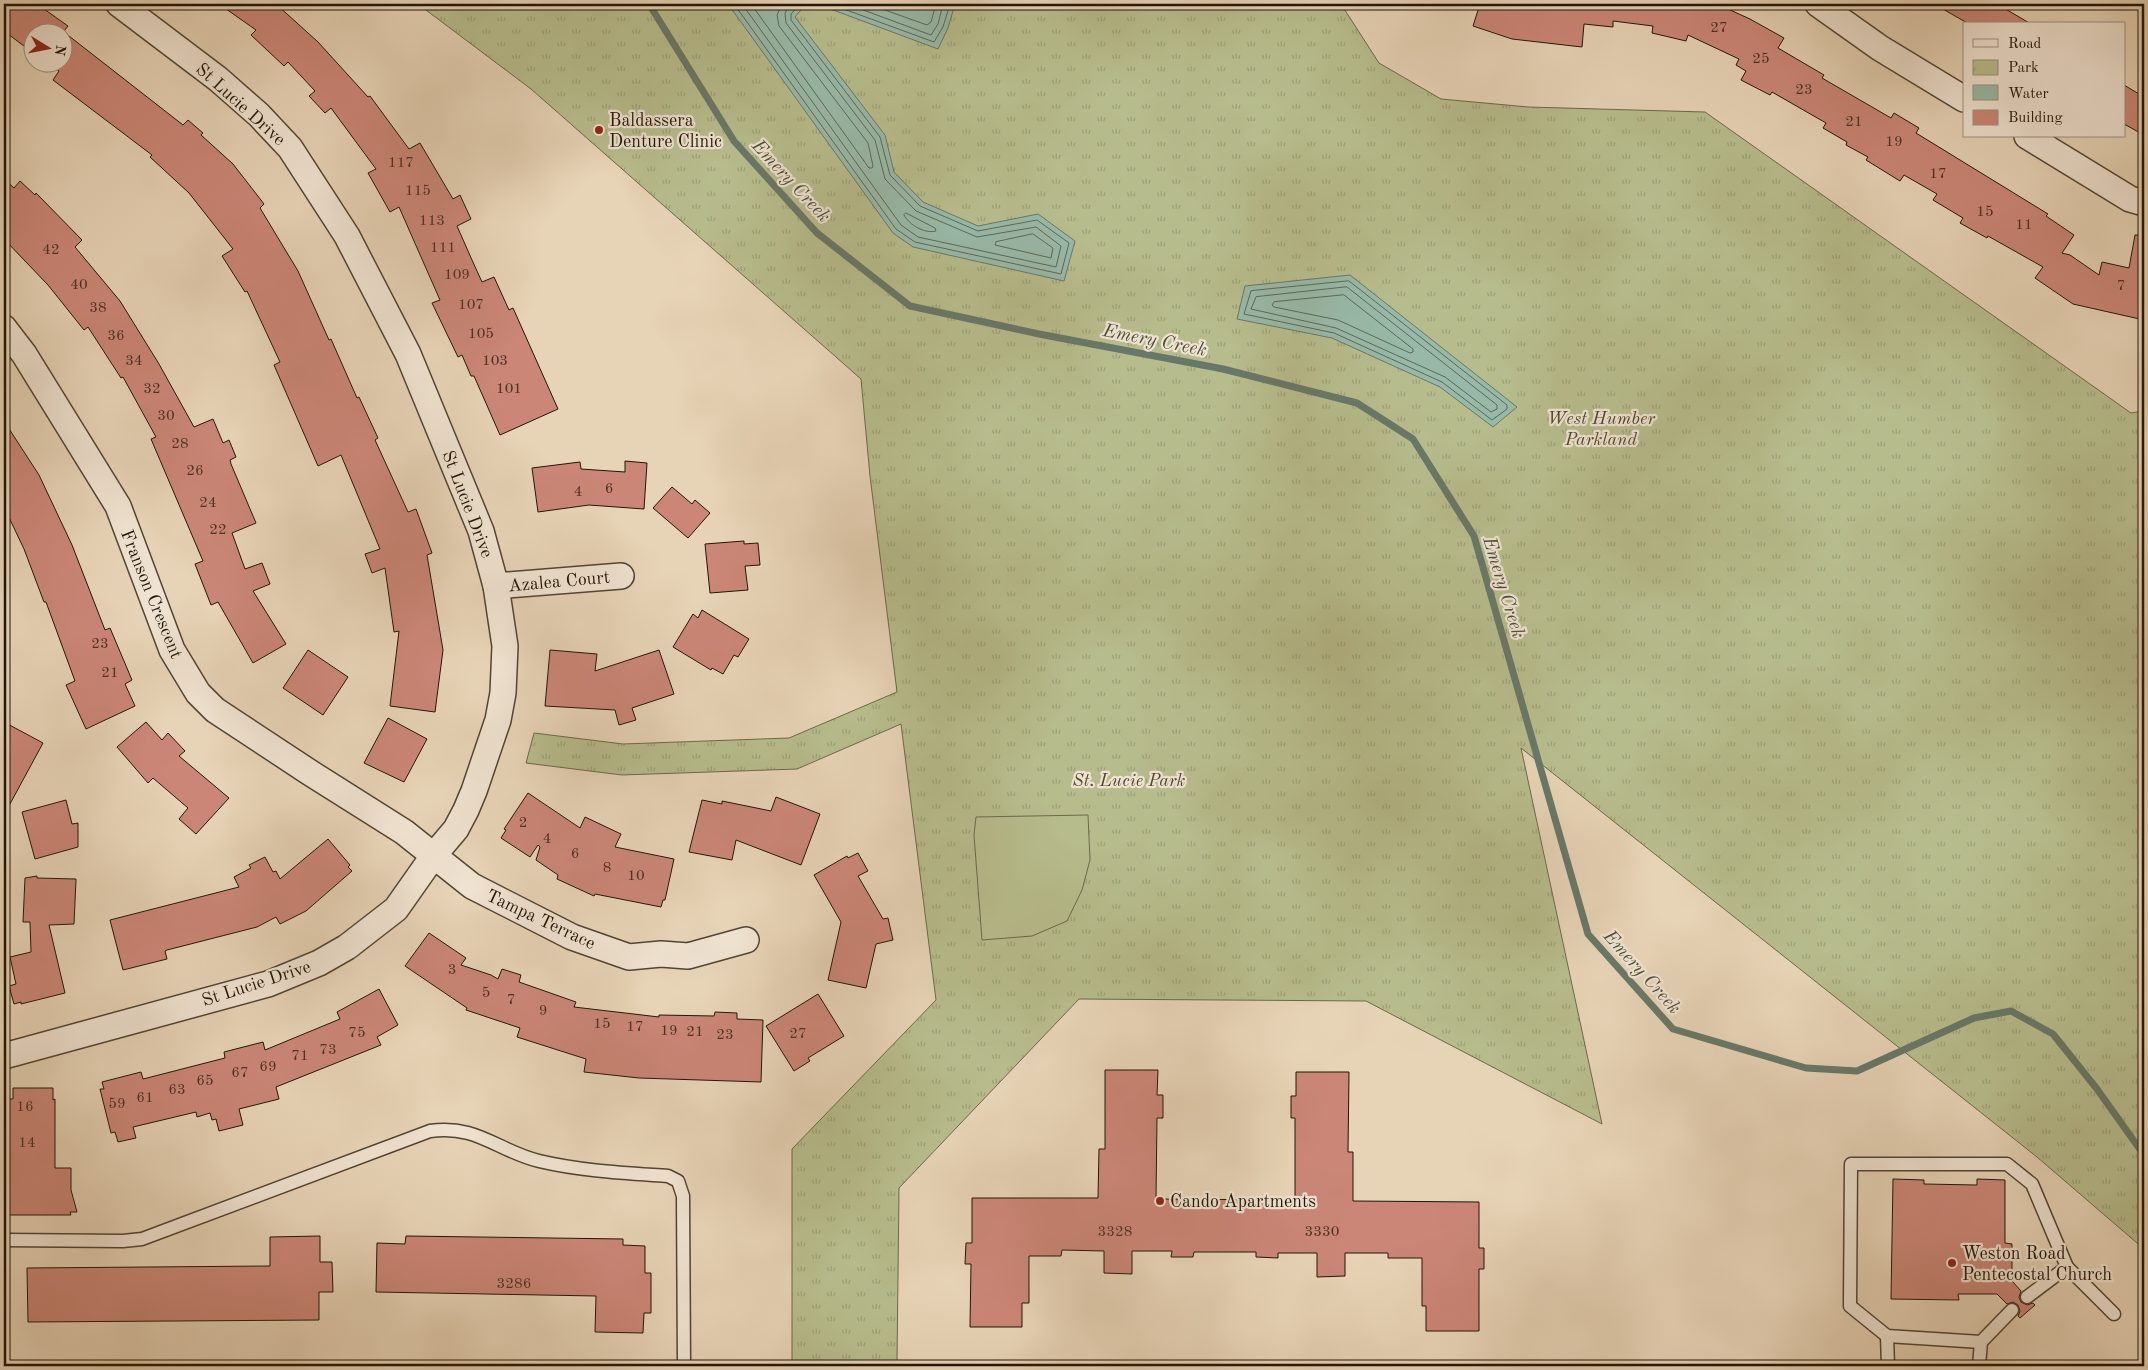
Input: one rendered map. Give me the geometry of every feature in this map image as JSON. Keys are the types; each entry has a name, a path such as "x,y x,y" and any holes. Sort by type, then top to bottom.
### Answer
{"street":[{"name":"St Lucie Drive","path":"4,1056 268,984 320,963 346,947 396,909 434,855 456,828 466,810 498,720 503,694 505,646 496,586 481,531 408,354 347,236 290,148 259,115 218,79 119,4"},
{"path":"1818,4 1880,48 1963,98"},
{"path":"2030,138 2130,199 2144,203"},
{"name":"Franson Crescent","path":"4,328 24,354 118,506 172,650 198,692 215,710 404,832 434,855"},
{"name":"Azalea Court","path":"496,586 622,576"},
{"name":"Tampa Terrace","path":"434,855 472,886 572,937 629,957 661,954 688,956 746,940"}],"lane":[{"path":"4,1240 123,1242 142,1239 430,1131 446,1128 468,1131 536,1160 601,1171 668,1176 678,1181 683,1196 684,1366"},
{"path":"1981,1342 1887,1336 1850,1306 1851,1164 2007,1164 2032,1184 2066,1267 2114,1314"},
{"path":"2027,1296 2066,1267"},
{"path":"1979,1366 1981,1342 2012,1310"},
{"path":"1887,1336 1888,1366"}],"green space":[{"name":"West Humber Parkland","path":"418,4 1341,4 1379,63 1441,99 1528,107 1705,112 2131,413 2144,411 2144,1249 2037,1157 1521,748 1602,1124 1366,1001 1079,999 899,1188 897,1362 792,1363 792,1149 936,1000 901,724 797,769 622,775 526,763 534,733 623,744 789,738 897,692 870,476 861,379 531,89"},
{"path":"1088,815 1090,860 1082,890 1067,921 1032,936 982,940 974,835 976,817"}],"water":[{"path":"728,4 806,4 795,17 885,135 894,172 923,202 978,226 1038,214 1075,241 1064,281 913,247 893,233"},
{"path":"817,4 955,4 948,28 938,49"},
{"path":"1350,275 1517,407 1493,427 1440,387 1332,338 1237,319 1245,286"}],"building":[{"path":"4,4 37,4 62,22 22,22 22,44 4,31"},
{"path":"219,4 276,4 318,42 368,97 370,96 409,149 420,143 453,199 460,195 471,219 457,226 482,282 494,277 509,310 513,308 558,409 500,435 474,376 471,376 462,355 458,357 432,303 440,300 399,207 390,212 368,173 376,169 331,108 325,113 309,96 315,91 288,62 284,66 251,35 256,30"},
{"path":"1480,4 1717,4 1750,19 1784,38 1778,48 1824,75 1822,78 1891,118 1894,113 1919,128 1916,133 2048,214 2046,216 2074,235 2062,253 2070,255 2099,275 2102,262 2129,268 2135,235 2144,235 2144,320 2073,304 2035,278 2043,267 1988,236 1987,238 1960,223 1963,218 1933,200 1937,194 1904,175 1900,181 1866,160 1868,157 1846,145 1847,142 1823,128 1826,123 1772,92 1770,95 1741,80 1746,71 1736,65 1739,59 1688,35 1686,41 1652,33 1653,26 1613,21 1613,27 1584,24 1582,47 1512,39 1473,26"},
{"path":"1934,4 1997,4 2028,22 1966,22"},
{"path":"72,38 183,125 188,120 203,133 201,135 233,164 264,204 260,208 298,271 329,340 331,339 357,398 359,397 378,438 375,440 408,512 416,509 432,553 427,555 443,650 435,712 390,706 399,631 394,632 385,568 372,573 365,554 380,549 341,455 318,466 274,365 280,362 247,291 245,292 222,256 233,249 189,193 150,157 152,155 53,80 58,72 72,72"},
{"path":"2126,86 2144,97 2144,135 2126,125"},
{"path":"4,179 14,188 20,181 35,195 36,193 82,240 75,247 120,301 159,364 194,427 213,419 223,443 229,440 236,457 230,460 231,464 256,523 232,533 245,569 262,563 270,584 253,591 286,644 253,663 218,602 211,605 195,564 203,561 151,439 156,437 123,377 121,378 88,327 84,330 48,285 4,239"},
{"path":"4,421 39,475 72,545 105,630 110,628 132,680 125,684 135,706 86,729 66,685 75,681 46,602 44,602 24,549 4,507"},
{"path":"625,461 647,463 644,509 589,505 538,512 532,468 580,462 581,469 625,472"},
{"path":"672,487 692,504 695,500 710,513 688,538 653,508"},
{"path":"744,541 744,544 758,543 760,565 745,566 748,590 710,593 705,544"},
{"path":"702,610 749,639 738,657 734,655 723,674 712,668 711,670 673,647 693,614 698,618"},
{"path":"308,650 348,677 323,715 283,688"},
{"path":"550,650 597,654 595,671 659,650 674,694 632,708 636,720 619,725 615,710 545,706"},
{"path":"388,718 427,739 404,782 364,763"},
{"path":"4,722 43,743 4,815"},
{"path":"146,722 162,740 168,733 185,751 179,756 229,798 196,834 179,819 188,808 153,778 148,783 117,747"},
{"path":"528,793 580,828 585,817 621,834 615,847 674,859 665,900 663,900 661,907 595,894 594,896 557,879 558,875 536,860 540,847 538,845 530,857 501,838 506,830 504,829"},
{"path":"776,797 820,814 801,865 736,840 732,860 689,852 702,800 722,804 722,801 771,811"},
{"path":"66,800 72,824 78,823 78,847 35,859 22,812"},
{"path":"328,839 350,865 348,867 352,871 306,911 280,924 276,917 257,927 167,950 165,951 167,959 123,970 110,920 239,887 234,877 251,868 249,865 265,857 273,872 276,871 280,879"},
{"path":"858,853 868,871 858,876 883,919 888,918 893,940 876,944 866,988 828,980 841,922 814,875 847,856 848,858"},
{"path":"37,876 37,878 76,879 74,924 49,925 65,993 14,1004 9,986 16,984 10,957 31,952 30,922 23,922 25,878"},
{"path":"429,933 466,958 461,965 498,979 502,969 521,975 519,982 576,1002 574,1007 659,1017 659,1015 714,1016 715,1012 737,1013 737,1019 763,1020 761,1082 639,1078 584,1072 586,1059 517,1037 520,1028 466,1010 467,1008 405,966"},
{"path":"379,989 398,1025 377,1037 381,1045 276,1087 279,1099 239,1109 243,1125 219,1131 216,1119 212,1120 210,1113 197,1117 196,1112 133,1127 136,1138 118,1142 115,1132 111,1133 100,1089 104,1089 102,1082 141,1072 143,1079 225,1058 224,1052 263,1042 265,1050 340,1019 337,1012"},
{"path":"818,994 844,1036 808,1058 810,1061 794,1071 766,1026"},
{"name":"Cando Apartments","path":"1105,1070 1158,1070 1157,1095 1163,1095 1163,1118 1157,1118 1156,1199 1295,1200 1295,1118 1291,1118 1291,1096 1296,1096 1296,1072 1349,1072 1348,1152 1353,1152 1353,1201 1479,1202 1479,1248 1484,1248 1484,1269 1479,1269 1479,1331 1426,1331 1426,1306 1422,1306 1422,1258 1388,1258 1388,1253 1345,1253 1345,1276 1317,1277 1317,1253 1278,1253 1278,1258 1256,1257 1256,1252 1194,1252 1193,1257 1171,1257 1172,1251 1132,1251 1132,1274 1104,1273 1104,1251 1062,1250 1061,1256 1029,1256 1029,1303 1022,1303 1022,1327 970,1327 971,1264 965,1264 966,1243 972,1243 972,1198 1098,1198 1099,1149 1105,1149"},
{"path":"13,1088 53,1088 53,1100 55,1099 55,1168 71,1168 71,1190 77,1212 70,1212 71,1215 8,1215 9,1099 13,1099"},
{"name":"Weston Road Pentecostal Church","path":"1893,1179 1924,1180 1924,1184 1977,1185 1977,1179 2005,1180 2005,1243 2012,1244 2012,1281 2021,1291 2019,1297 2021,1302 2027,1305 2033,1303 2035,1305 2020,1318 2018,1316 2020,1311 2018,1305 2013,1302 2007,1304 1997,1294 1958,1294 1959,1300 1891,1299"},
{"path":"320,1236 320,1262 332,1262 333,1292 319,1292 319,1320 28,1322 27,1268 270,1266 270,1237"},
{"path":"406,1236 623,1239 623,1245 645,1246 645,1273 651,1273 651,1313 644,1313 643,1333 595,1332 596,1296 376,1292 377,1243 405,1244"}],"waterway":[{"name":"Emery Creek","path":"649,4 734,141 817,233 910,306 1039,334 1223,369 1357,403 1413,439 1474,536 1588,934 1673,1029 1806,1068 1857,1071 1974,1018 2011,1011 2053,1034 2097,1089 2144,1155"}],"place":[{"name":"Baldassera Denture Clinic","path":"599,130"},
{"name":"Cando Apartments","path":"1160,1201"},
{"name":"Weston Road Pentecostal Church","path":"1952,1263"}],"park label":[{"name":"St. Lucie Park","path":"1129,780"}]}
